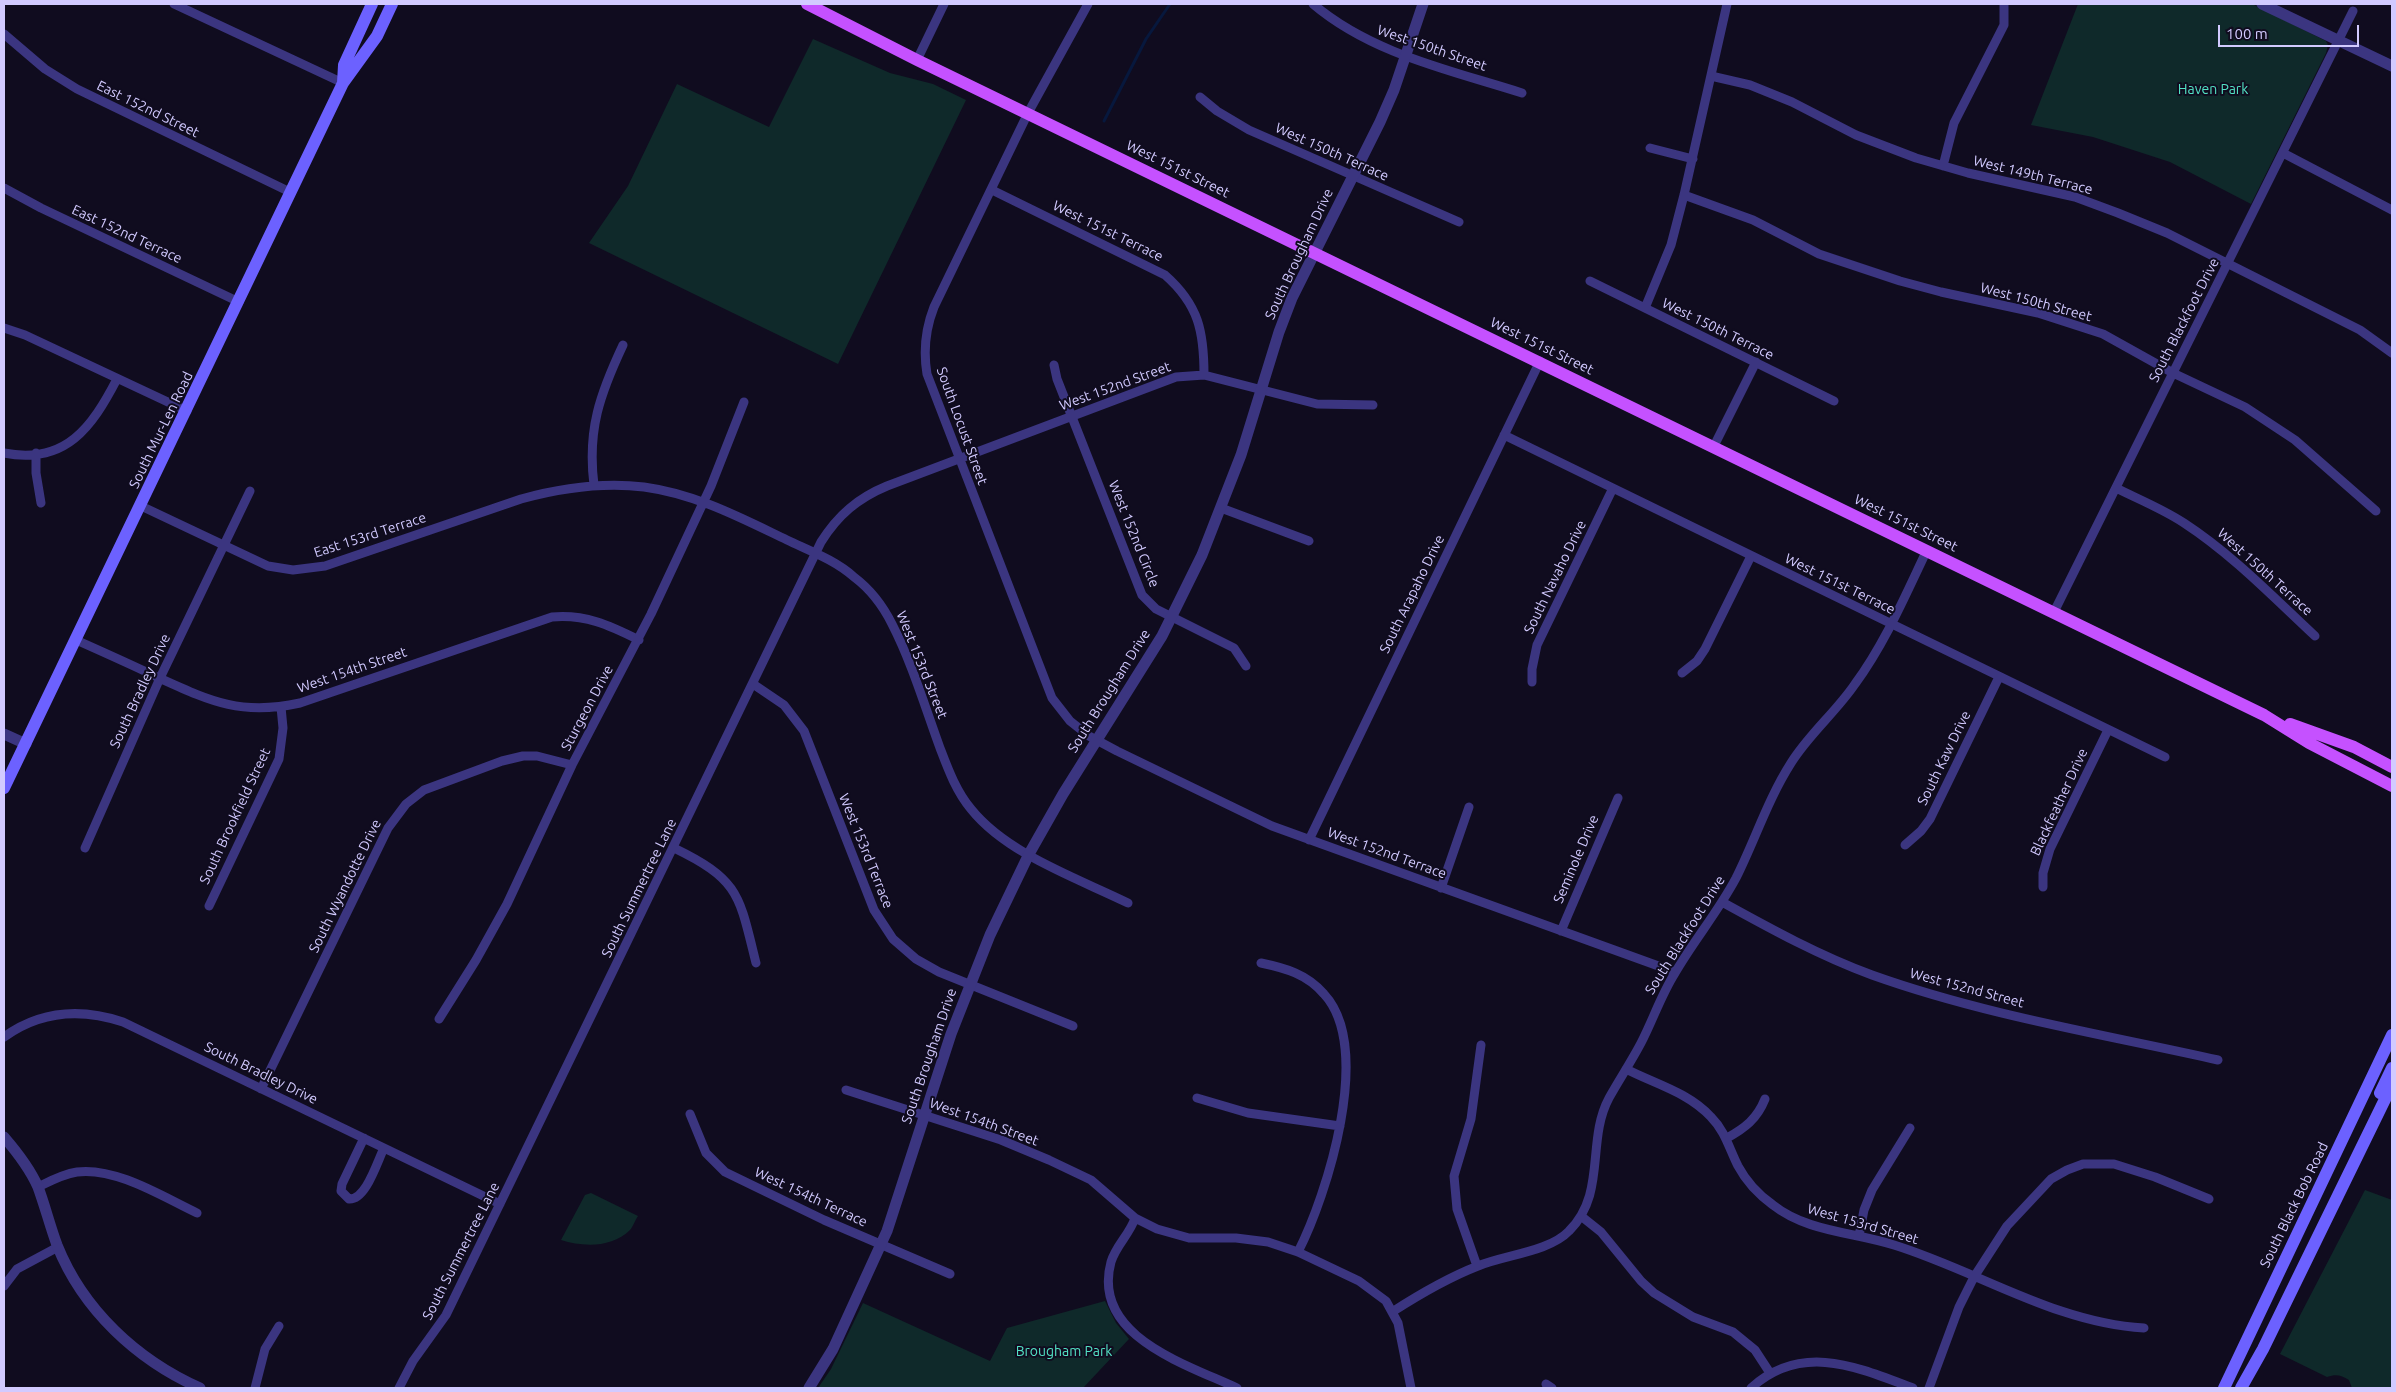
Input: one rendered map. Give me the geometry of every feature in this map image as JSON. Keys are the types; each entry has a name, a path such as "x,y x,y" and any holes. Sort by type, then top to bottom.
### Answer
{"main road":[{"name":"South Mur-Len Road","path":"343,83 344,65 372,4"},
{"name":"South Mur-Len Road","path":"4,788 187,411 343,83 377,36 391,4"},
{"name":"West 151st Street","path":"807,4 917,60 1540,361 2264,715 2297,736 2392,786"},
{"name":"West 151st Street","path":"2264,715 2354,747 2392,767"},
{"path":"2297,736 2343,754 2354,747"},
{"name":"South Black Bob Road","path":"2224,1388 2391,1041"},
{"path":"2374,1122 2376,1101 2392,1068"},
{"path":"2241,1388 2263,1349 2392,1085"}],"street":[{"path":"174,4 343,83"},
{"path":"917,60 944,4"},
{"name":"South Locust Street","path":"1088,4 1069,35 1028,113 934,308 925,335 924,356 927,374 1052,698 1063,714 1079,729 1098,739"},
{"name":"West 150th Street","path":"1313,4 1340,25 1361,37 1406,56 1522,93"},
{"name":"South Brougham Drive","path":"809,1388 833,1348 881,1244 969,984 1029,854 1139,675 1172,616 1202,555 1246,437 1292,298 1380,122 1406,56 1423,4"},
{"path":"1645,308 1671,245 1693,159 1727,4"},
{"path":"1943,166 1954,123 2004,25 2004,4"},
{"path":"2262,4 2392,66"},
{"name":"South Blackfoot Drive","path":"2054,612 2353,11"},
{"name":"East 152nd Street","path":"4,34 46,69 77,89 290,192"},
{"name":"West 149th Terrace","path":"1711,76 1750,85 1792,102 1856,135 1943,166 2075,197 2167,233 2360,330 2392,353"},
{"name":"West 150th Terrace","path":"1200,97 1237,124 1352,177 1458,222"},
{"path":"1650,148 1693,159"},
{"path":"2283,153 2392,210"},
{"name":"East 152nd Terrace","path":"4,188 41,208 239,302"},
{"name":"West 151st Terrace","path":"992,190 1166,275 1186,297 1198,321 1204,350 1204,375"},
{"name":"West 150th Street","path":"1684,195 1753,220 1819,254 1900,281 2038,314 2103,334 2173,373 2245,407 2295,440 2376,511"},
{"name":"West 150th Terrace","path":"1590,281 1834,401"},
{"path":"4,328 25,335 187,411"},
{"path":"594,485 591,456 595,416 606,382 623,345"},
{"name":"South Arapaho Drive","path":"1309,840 1540,361"},
{"path":"1714,446 1756,362"},
{"name":"West 152nd Circle","path":"1054,365 1142,595 1156,609 1234,648 1246,666"},
{"name":"West 152nd Street","path":"959,459 1176,377 1204,375 1317,404 1373,405"},
{"path":"4,453 21,455 52,451 71,442 84,432 100,411 117,379"},
{"name":"Sturgeon Drive","path":"439,1019 508,904 572,765 639,640 728,445 744,402"},
{"name":"West 151st Terrace","path":"1504,435 2164,757"},
{"path":"36,453 36,473 41,503"},
{"name":"South Summertree Lane","path":"399,1388 413,1361 446,1315 830,527 856,502 872,492 959,459"},
{"name":"East 153rd Terrace","path":"141,506 268,566 293,570 336,563 521,499 554,490 594,485 616,486"},
{"name":"West 153rd Street","path":"616,486 653,489 703,501 816,554 854,576 884,609 897,635 958,789 981,821 999,837 1029,854 1128,903"},
{"name":"South Navaho Drive","path":"1532,682 1532,670 1538,645 1613,488"},
{"name":"West 150th Terrace","path":"2116,488 2182,521 2206,538 2231,558 2315,636"},
{"path":"224,546 250,491"},
{"path":"1221,508 1308,541"},
{"name":"South Bradley Drive","path":"84,848 160,678 224,546"},
{"name":"South Blackfoot Drive","path":"1392,1312 1432,1287 1477,1266 1551,1243 1569,1232 1581,1216 1593,1185 1597,1134 1602,1115 1675,972 1722,902 1790,765 1807,740 1855,684 1873,658 1927,550"},
{"path":"1682,674 1705,649 1751,556"},
{"name":"West 154th Street","path":"76,640 198,696 244,708 281,707 300,703 552,617 567,616 598,621 639,640"},
{"name":"South Kaw Drive","path":"1905,845 1921,831 1930,819 1999,677"},
{"name":"West 153rd Terrace","path":"753,684 790,711 804,730 874,910 885,929 916,959 969,984 1073,1026"},
{"name":"South Brookfield Street","path":"208,906 278,760 283,735 281,707"},
{"name":"Blackfeather Drive","path":"2043,887 2043,873 2050,849 2108,730"},
{"path":"4,734 26,744"},
{"name":"West 152nd Terrace","path":"1098,739 1117,751 1272,826 1675,972"},
{"name":"South Wyandotte Drive","path":"261,1089 388,828 406,804 433,785 512,758 544,756 572,765"},
{"name":"Seminole Drive","path":"1561,931 1618,798"},
{"path":"1441,888 1469,807"},
{"path":"674,848 709,866 722,876 733,890 744,914 756,963"},
{"name":"West 152nd Street","path":"1722,902 1763,925 1836,960 1928,994 2218,1060"},
{"path":"1261,964 1286,968 1300,975 1326,995 1340,1021 1344,1037 1344,1106 1332,1165 1317,1213 1298,1252"},
{"name":"South Bradley Drive","path":"4,1037 35,1019 82,1013 100,1014 123,1022 500,1204"},
{"path":"1477,1266 1457,1209 1454,1176 1472,1119 1481,1045"},
{"name":"West 153rd Street","path":"1626,1069 1693,1100 1712,1117 1727,1138 1739,1167 1748,1180 1773,1205 1784,1213 1813,1226 1895,1245 2018,1296 2069,1312 2128,1327 2144,1328"},
{"name":"West 154th Street","path":"846,1090 1001,1140 1082,1176 1102,1188 1135,1218"},
{"path":"1197,1098 1248,1113 1340,1126"},
{"path":"1727,1138 1745,1128 1752,1121 1765,1099"},
{"name":"West 154th Terrace","path":"690,1114 706,1153 725,1172 824,1220 950,1274"},
{"path":"1859,1236 1864,1210 1872,1190 1910,1128"},
{"path":"4,1137 31,1173 38,1187 58,1248 89,1300 131,1347 151,1362 200,1388"},
{"path":"364,1138 342,1184 341,1191 348,1199 354,1199 362,1193 384,1148"},
{"path":"1929,1388 1959,1307 1974,1277 2007,1226 2051,1179 2067,1170 2084,1164 2102,1163 2132,1169 2210,1199"},
{"path":"38,1187 78,1172 104,1173 127,1180 197,1213"},
{"path":"1581,1216 1601,1232 1641,1281 1654,1292 1692,1317 1733,1332 1755,1350 1770,1373"},
{"path":"1237,1388 1144,1343 1126,1326 1118,1314 1110,1290 1111,1262 1115,1251 1132,1228 1135,1218 1157,1229 1189,1238 1252,1239 1276,1244 1298,1252 1367,1286 1386,1301 1398,1323 1411,1388"},
{"path":"4,1286 17,1269 58,1248"},
{"path":"255,1388 265,1349 279,1326"},
{"path":"1751,1388 1770,1373 1804,1362 1827,1361 1845,1364 1913,1388"}],"green space":[{"name":"Haven Park","path":"2078,4 2252,4 2326,41 2328,45 2326,53 2251,204 2170,162 2093,137 2031,125"},
{"path":"813,39 890,73 933,84 966,100 838,364 589,243 628,186 677,84 769,127"},
{"path":"2365,1190 2392,1200 2392,1388 2352,1388 2349,1380 2343,1377 2336,1375 2327,1377 2280,1354"},
{"path":"591,1193 638,1216 631,1229 623,1236 606,1243 588,1245 561,1240 585,1195"},
{"name":"Brougham Park","path":"1105,1301 1116,1323 1129,1339 1083,1388 818,1388 831,1369 863,1303 990,1361 1007,1328"}],"waterway":[{"path":"1104,121 1146,39 1170,4"}]}
